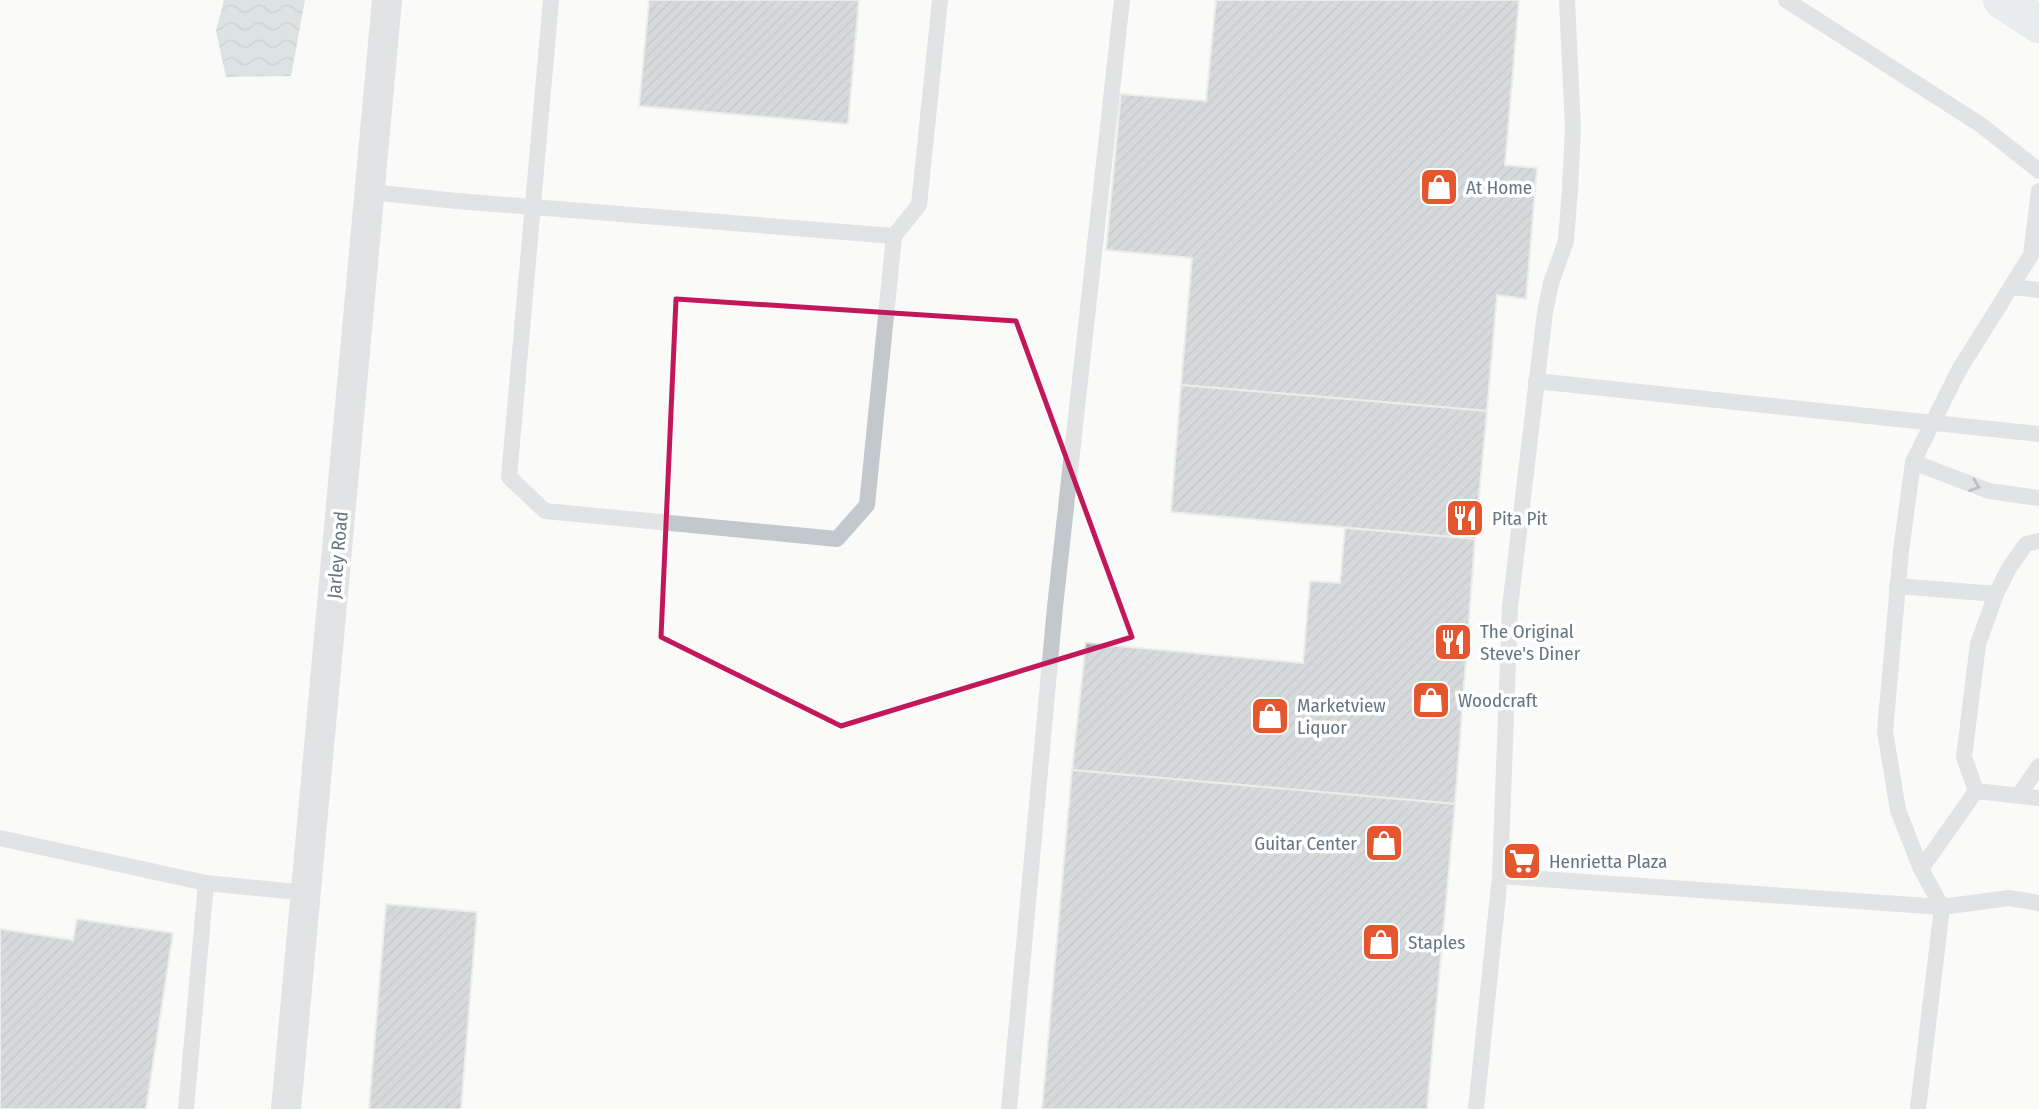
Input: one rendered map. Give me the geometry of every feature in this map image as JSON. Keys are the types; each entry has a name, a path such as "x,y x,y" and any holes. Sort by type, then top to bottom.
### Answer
{"highway":[{"path":"2002,0 2039,23"}],"street":[{"name":"Jarley Road","path":"286,1109 387,0"}],"lane":[{"path":"551,0 509,477 545,511 837,539 867,505 894,236 919,205 940,0"},
{"path":"1009,1109 1055,607 1122,0"},
{"path":"1476,1109 1500,876 1510,607 1536,381 1551,283 1566,241 1573,128 1567,0"},
{"path":"1786,0 1981,125 2039,172"},
{"path":"1918,1109 1942,907 1921,869 1898,810 1885,731 1913,462 1959,370 2031,255 2039,191"},
{"path":"370,192 531,208 894,236"},
{"path":"2011,287 2039,290"},
{"path":"1536,381 2039,434"},
{"path":"1913,462 1989,491 2039,498"},
{"path":"1976,790 1964,757 1978,645 1996,594 2009,568 2025,544 2039,541"},
{"path":"1898,586 1996,594"},
{"path":"2019,795 2039,766"},
{"path":"1921,869 1976,790"},
{"path":"1976,790 2039,798"},
{"path":"0,838 206,883 307,893"},
{"path":"1500,876 1942,907 2009,898 2039,903"},
{"path":"186,1109 206,883"}],"highlighted area":[{"path":"676,299 1016,321 1132,637 841,726 661,637"}],"water":[{"path":"224,0 305,0 291,76 226,77 216,31"}],"building":[{"path":"649,0 859,0 848,124 639,106"},
{"path":"1216,0 1519,0 1505,165 1537,168 1526,299 1497,295 1487,411 1181,385 1192,258 1106,250 1121,94 1206,101"},
{"path":"1181,385 1487,411 1475,539 1171,512"},
{"name":"Marketview Liquor","path":"1345,528 1475,539 1455,804 1072,770 1086,643 1303,663 1310,581 1340,583"},
{"path":"1072,770 1455,804 1427,1109 1042,1109"},
{"path":"386,904 477,912 461,1109 369,1109"},
{"path":"77,919 173,933 146,1109 0,1109 0,929 73,940"}],"place":[{"name":"At Home","path":"1439,187"},
{"name":"Pita Pit","path":"1465,518"},
{"name":"The Original Steve's Diner","path":"1453,642"},
{"name":"Woodcraft","path":"1431,700"},
{"name":"Marketview Liquor","path":"1270,716"},
{"name":"Guitar Center","path":"1384,843"},
{"name":"Henrietta Plaza","path":"1522,861"},
{"name":"Staples","path":"1381,942"}]}
